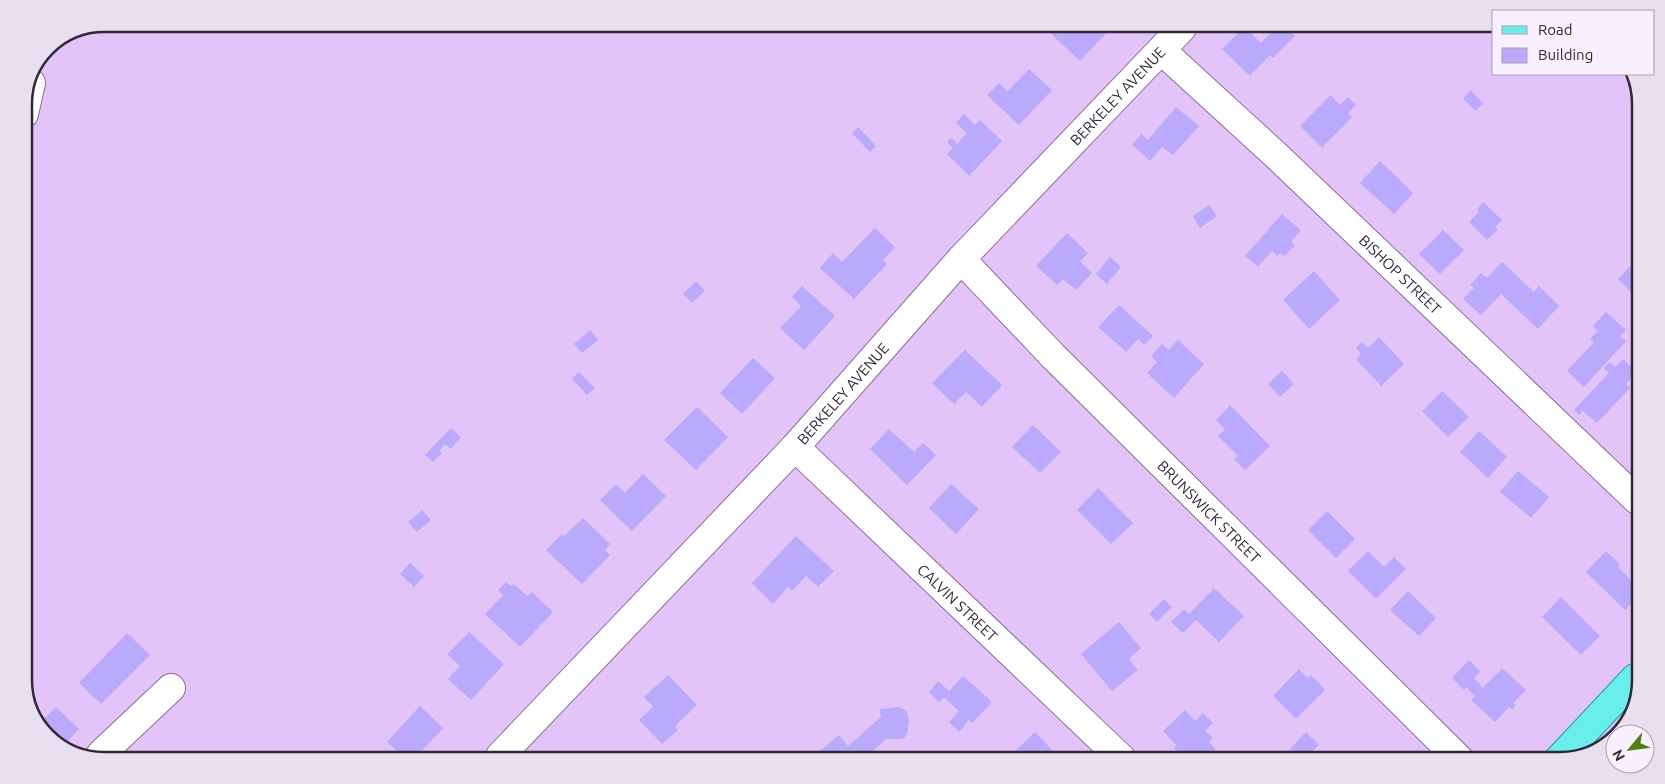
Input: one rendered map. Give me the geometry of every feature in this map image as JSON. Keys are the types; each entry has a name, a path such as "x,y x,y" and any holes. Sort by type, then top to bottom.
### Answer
{"main road":[{"path":"1566,751 1632,681"}],"street":[{"name":"BERKELEY AVENUE","path":"504,752 795,447 961,259 1178,32"},
{"name":"BISHOP STREET","path":"1161,50 1293,171 1632,495"},
{"name":"BRUNSWICK STREET","path":"961,259 1053,356 1452,752"},
{"name":"CALVIN STREET","path":"795,447 1115,752"},
{"path":"103,752 171,688"}],"building":[{"path":"1049,32 1107,32 1080,61"},
{"path":"1239,32 1249,32 1261,43 1271,32 1290,32 1295,36 1273,58 1270,55 1250,76 1222,49"},
{"path":"1029,69 1052,90 1019,125 987,95 999,83 1008,91"},
{"path":"1471,90 1483,104 1475,111 1463,98"},
{"path":"1331,95 1340,105 1348,97 1356,105 1348,113 1352,117 1322,148 1300,126"},
{"path":"1176,107 1199,126 1173,155 1162,147 1150,161 1132,145 1141,134 1148,140"},
{"path":"964,114 975,125 980,120 1002,141 969,176 947,154 953,148 947,142 951,138 957,144 967,133 956,123"},
{"path":"858,127 876,146 870,152 852,133"},
{"path":"1380,161 1413,193 1394,214 1360,183"},
{"path":"1483,202 1502,220 1495,227 1498,230 1487,240 1469,222 1479,212 1477,210"},
{"path":"1209,205 1217,216 1200,228 1193,216"},
{"path":"1282,214 1301,230 1291,242 1295,245 1285,256 1280,253 1277,256 1272,251 1258,267 1245,256"},
{"path":"875,228 895,247 883,260 887,264 854,299 820,268 833,253 842,262"},
{"path":"1443,230 1464,250 1440,274 1419,254"},
{"path":"1067,233 1088,253 1080,261 1092,273 1076,290 1063,279 1057,285 1036,266"},
{"path":"1110,257 1121,267 1107,284 1096,274"},
{"path":"1502,262 1534,292 1539,286 1559,306 1538,329 1501,294 1481,315 1463,299 1474,288 1470,285 1481,273 1487,278"},
{"path":"1632,264 1632,293 1618,279"},
{"path":"1314,271 1340,300 1309,329 1283,300"},
{"path":"696,281 705,291 692,303 683,294"},
{"path":"802,286 835,316 804,350 780,328 801,306 792,297"},
{"path":"1119,305 1153,336 1144,345 1138,339 1126,352 1098,327"},
{"path":"1606,312 1626,330 1620,336 1626,341 1584,387 1567,371 1594,342 1590,339 1598,331 1593,326"},
{"path":"590,330 598,340 582,353 574,344"},
{"path":"1379,337 1404,364 1381,386 1356,359 1361,354 1356,348 1362,342 1368,348"},
{"path":"1178,340 1204,364 1174,398 1147,373 1157,362 1151,356 1162,344 1168,350"},
{"path":"965,350 1002,385 982,407 966,392 954,404 932,383"},
{"path":"753,358 775,378 742,414 720,393"},
{"path":"1623,359 1632,367 1632,377 1626,384 1630,388 1597,423 1583,411 1579,415 1574,410 1609,373 1604,368 1610,362 1615,367"},
{"path":"1282,371 1294,384 1280,397 1268,384"},
{"path":"579,372 595,388 587,395 572,379"},
{"path":"1442,391 1469,417 1448,437 1422,411"},
{"path":"1230,405 1270,446 1245,470 1234,459 1238,456 1218,436 1225,429 1216,420"},
{"path":"697,407 728,437 696,470 664,440"},
{"path":"1033,425 1061,452 1040,473 1012,447"},
{"path":"451,428 461,437 451,449 445,444 439,451 442,453 433,462 425,455"},
{"path":"889,429 914,452 923,443 936,455 907,485 870,449"},
{"path":"1479,431 1507,457 1488,478 1460,452"},
{"path":"1518,471 1549,497 1531,518 1500,492"},
{"path":"643,474 666,496 632,531 600,500 616,484 625,493"},
{"path":"951,484 979,509 956,534 929,508"},
{"path":"1098,488 1133,523 1111,544 1077,510"},
{"path":"422,510 431,520 417,532 408,522"},
{"path":"1327,511 1355,539 1336,558 1308,530"},
{"path":"583,518 610,544 605,550 610,555 582,584 546,550 562,534 564,536"},
{"path":"796,536 834,571 818,587 806,576 792,591 788,587 773,604 752,583"},
{"path":"1368,551 1384,567 1394,557 1406,569 1376,599 1348,571"},
{"path":"1606,551 1620,564 1618,567 1632,581 1632,603 1625,610 1586,572"},
{"path":"410,563 424,576 414,587 400,574"},
{"path":"506,582 511,586 514,584 527,596 532,592 553,612 520,647 485,614 503,595 498,590"},
{"path":"1214,588 1244,616 1219,642 1196,620 1183,633 1171,622 1184,609 1189,614"},
{"path":"1408,591 1436,618 1419,636 1390,610"},
{"path":"1561,597 1600,636 1581,655 1542,617"},
{"path":"1164,599 1172,607 1157,622 1149,614"},
{"path":"1119,622 1141,648 1129,659 1138,670 1112,691 1081,654"},
{"path":"469,632 504,664 471,700 448,679 460,666 447,654"},
{"path":"127,633 150,655 101,704 79,683"},
{"path":"1469,660 1480,671 1474,678 1483,688 1502,668 1526,690 1513,703 1516,705 1512,710 1509,707 1495,722 1471,700 1475,696 1466,687 1464,690 1452,678"},
{"path":"1299,669 1308,678 1311,675 1325,690 1296,719 1273,696"},
{"path":"668,675 697,705 675,726 678,730 662,744 639,720 653,707 644,697"},
{"path":"963,676 992,702 972,723 969,720 959,732 949,722 959,711 944,697 939,702 929,692 938,681 949,691"},
{"path":"420,706 443,728 421,752 399,752 387,742"},
{"path":"56,707 79,729 67,741 44,719"},
{"path":"899,707 904,709 909,720 907,734 904,738 886,739 874,752 819,752 839,735 848,746 881,717 880,709"},
{"path":"1185,710 1195,721 1203,713 1213,723 1205,731 1213,738 1209,742 1216,749 1213,752 1178,752 1174,748 1177,746 1163,731"},
{"path":"1035,732 1053,751 1052,752 1014,752"},
{"path":"1306,732 1319,745 1312,752 1293,752 1290,749"}]}
